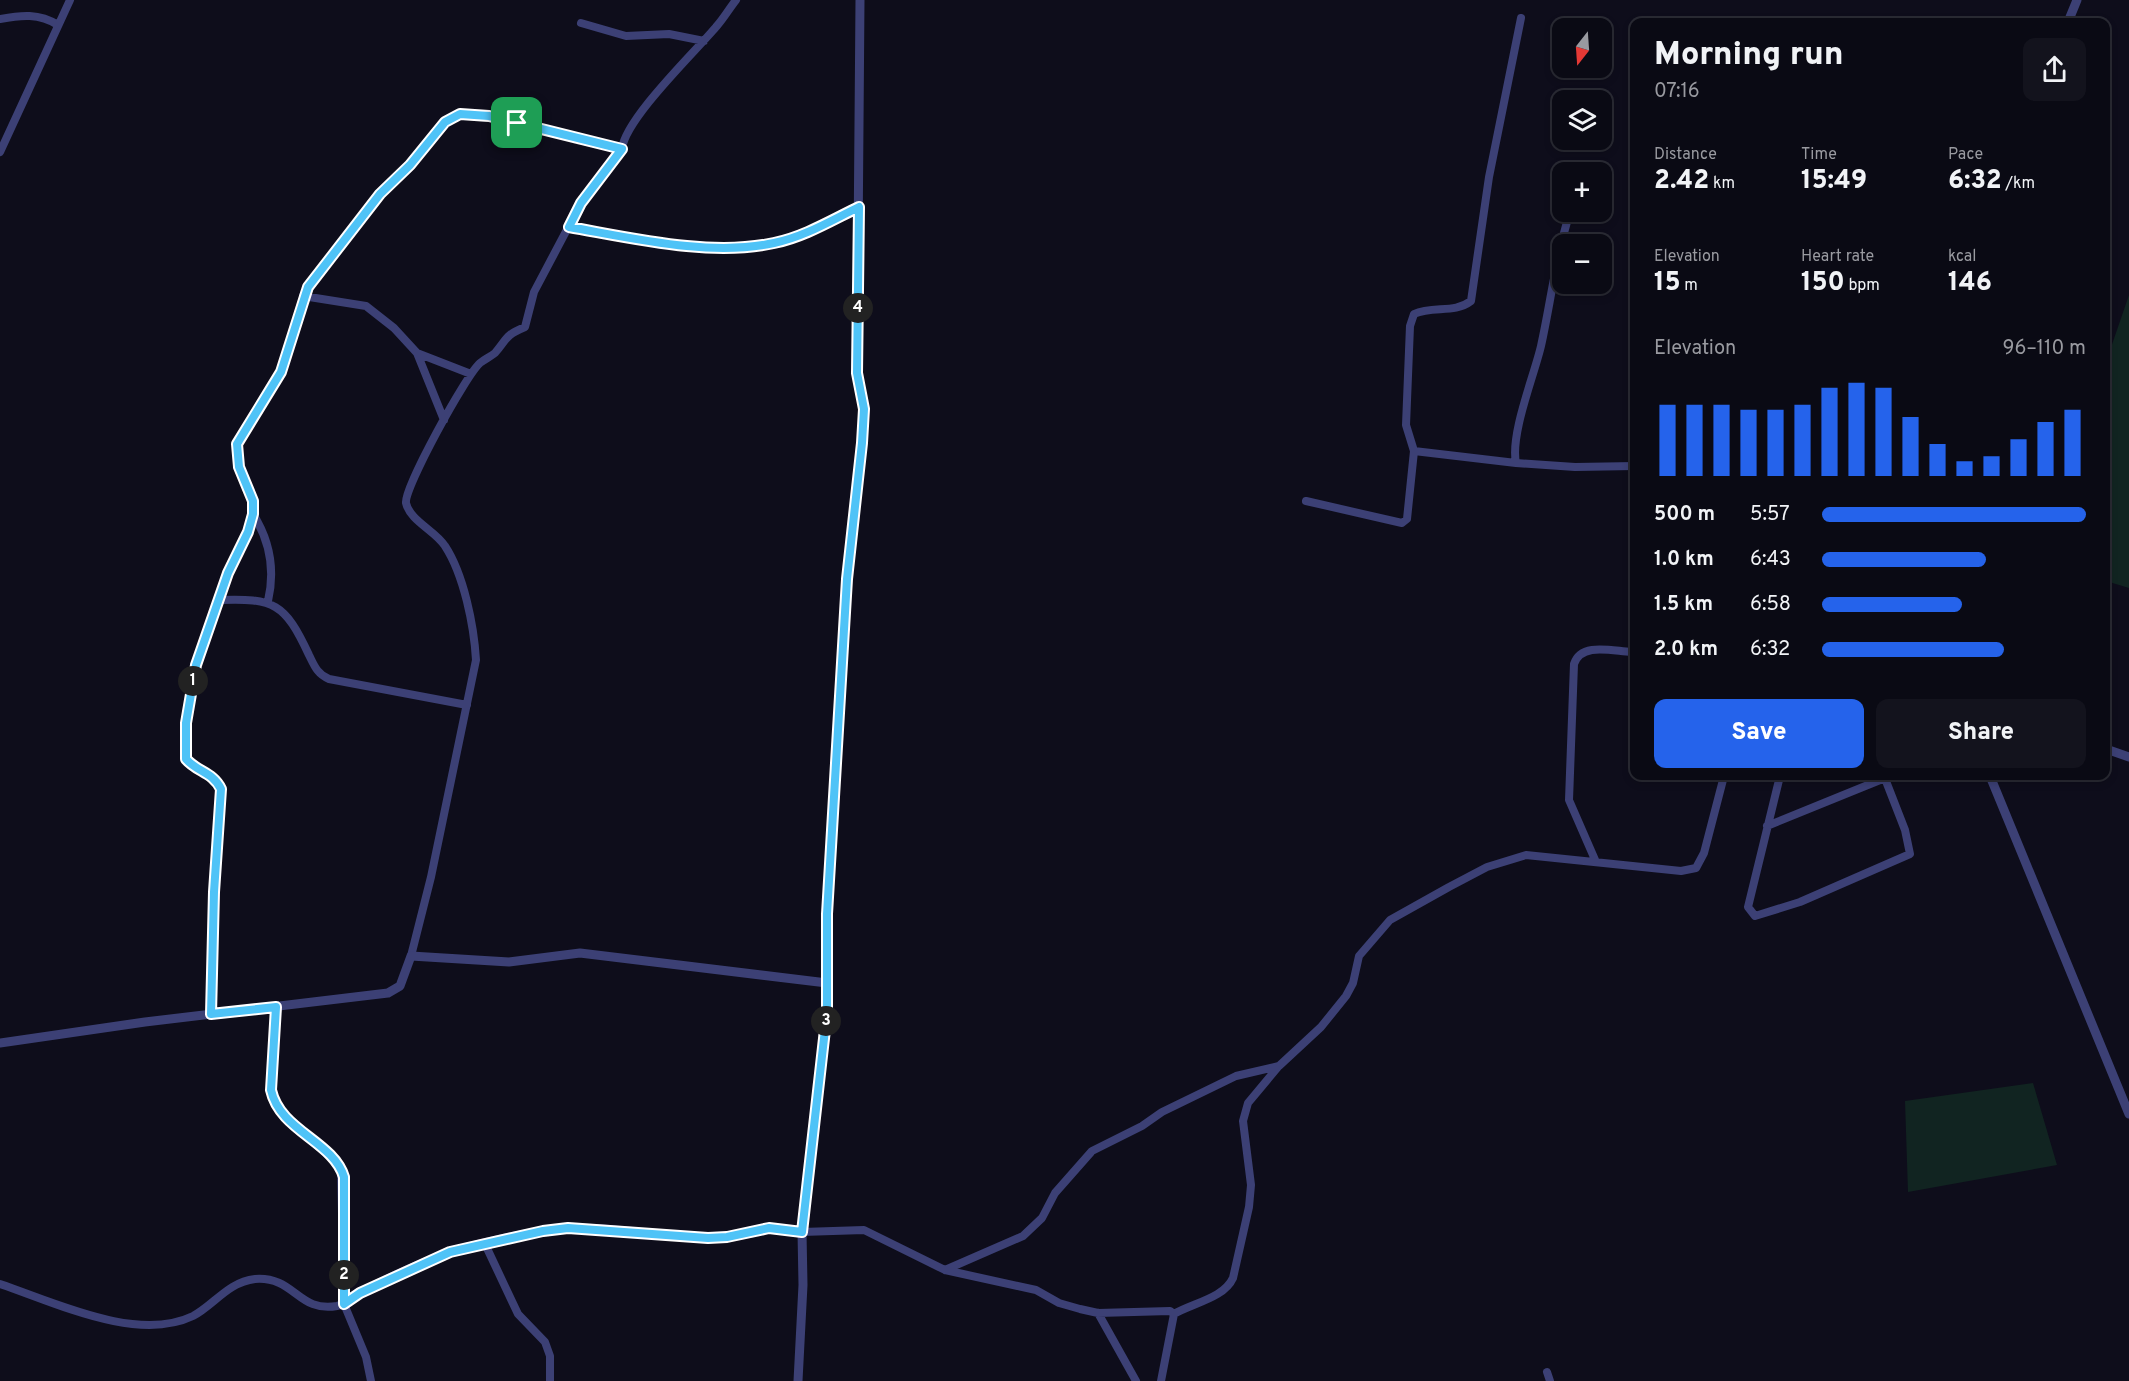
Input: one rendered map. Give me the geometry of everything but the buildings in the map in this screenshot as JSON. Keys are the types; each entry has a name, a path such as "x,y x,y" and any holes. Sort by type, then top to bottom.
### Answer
{"street":[{"path":"0,152 70,0"},
{"path":"0,1043 396,991 411,956 431,877 476,660 474,635 467,607 445,546 415,517 406,502 413,478 444,420 479,363 496,352 508,334 525,327 534,292 581,203 622,149 623,142 642,113 736,0"},
{"path":"798,1381 803,1285 802,1232 827,1012 827,914 847,579 864,409 857,373 860,0"},
{"path":"2069,18 2077,0"},
{"path":"0,19 30,16 49,19 58,26"},
{"path":"1306,501 1404,522 1408,512 1414,451 1406,425 1410,326 1414,314 1426,308 1461,308 1471,301 1489,177 1516,54 1521,18"},
{"path":"581,23 626,36 669,34 704,41"},
{"path":"211,1014 214,892 221,789 217,780 208,773 198,770 186,759 186,723 196,665 253,514 253,501 239,467 237,444 281,372 303,296 329,258 380,194 398,178 445,122 453,117 460,114 489,116 622,149"},
{"path":"569,227 677,245 753,245 774,243 801,234 859,207"},
{"path":"1516,463 1518,430 1540,348 1567,222"},
{"path":"303,296 366,306 394,328 417,353 444,420"},
{"path":"417,353 471,374"},
{"path":"1414,451 1516,463 1575,467 1630,466"},
{"path":"253,514 261,526 272,570 268,601"},
{"path":"219,600 268,601 287,617 315,668 325,677 349,684 467,705"},
{"path":"1596,862 1569,800 1574,664 1576,657 1584,651 1630,652"},
{"path":"2110,750 2129,756"},
{"path":"1161,1381 1174,1314 1193,1303 1221,1293 1233,1278 1249,1207 1251,1185 1243,1120 1248,1103 1279,1066 1321,1027 1346,996 1353,983 1359,956 1390,920 1504,860 1537,855 1681,871 1696,868 1704,853 1723,780"},
{"path":"1779,780 1748,907 1750,913 1757,916 1800,902 1910,854 1905,830 1887,780"},
{"path":"1767,826 1876,780"},
{"path":"1992,780 2129,1114"},
{"path":"411,956 509,962 580,953 827,983"},
{"path":"276,1007 271,1090 273,1100 280,1113 336,1162 344,1177 344,1304 366,1357 371,1381"},
{"path":"945,1270 1023,1236 1042,1218 1055,1193 1092,1151 1142,1126 1162,1112 1236,1076 1279,1066"},
{"path":"0,1284 109,1320 141,1325 193,1316 232,1286 253,1279 276,1280 305,1302 323,1306 344,1304 360,1293 418,1264 450,1252 568,1228 708,1238 727,1237 769,1228 802,1232 864,1230 945,1270 1028,1287 1059,1302 1098,1313 1170,1311 1174,1314"},
{"path":"485,1244 518,1314 545,1342 550,1356 550,1381"},
{"path":"1098,1313 1136,1381"},
{"path":"1547,1372 1550,1381"}],"green space":[{"path":"2129,295 2129,588 2110,582 2110,350"},
{"path":"2033,1083 2057,1165 1908,1192 1905,1101"}],"route":[{"path":"460,114 472,114 517,123 590,139 622,149 581,203 569,227 677,245 721,247 774,243 801,234 859,207 857,373 864,409 847,579 827,914 827,1012 802,1232 769,1228 727,1237 708,1238 568,1228 543,1231 450,1252 418,1264 360,1293 344,1304 344,1177 336,1162 280,1113 273,1100 271,1090 276,1007 211,1014 214,892 221,789 217,780 190,765 186,759 188,706 196,665 228,573 248,532 253,514 253,501 239,467 237,444 281,372 289,352 303,296 308,287 380,194 410,165 445,122 460,114"}]}
